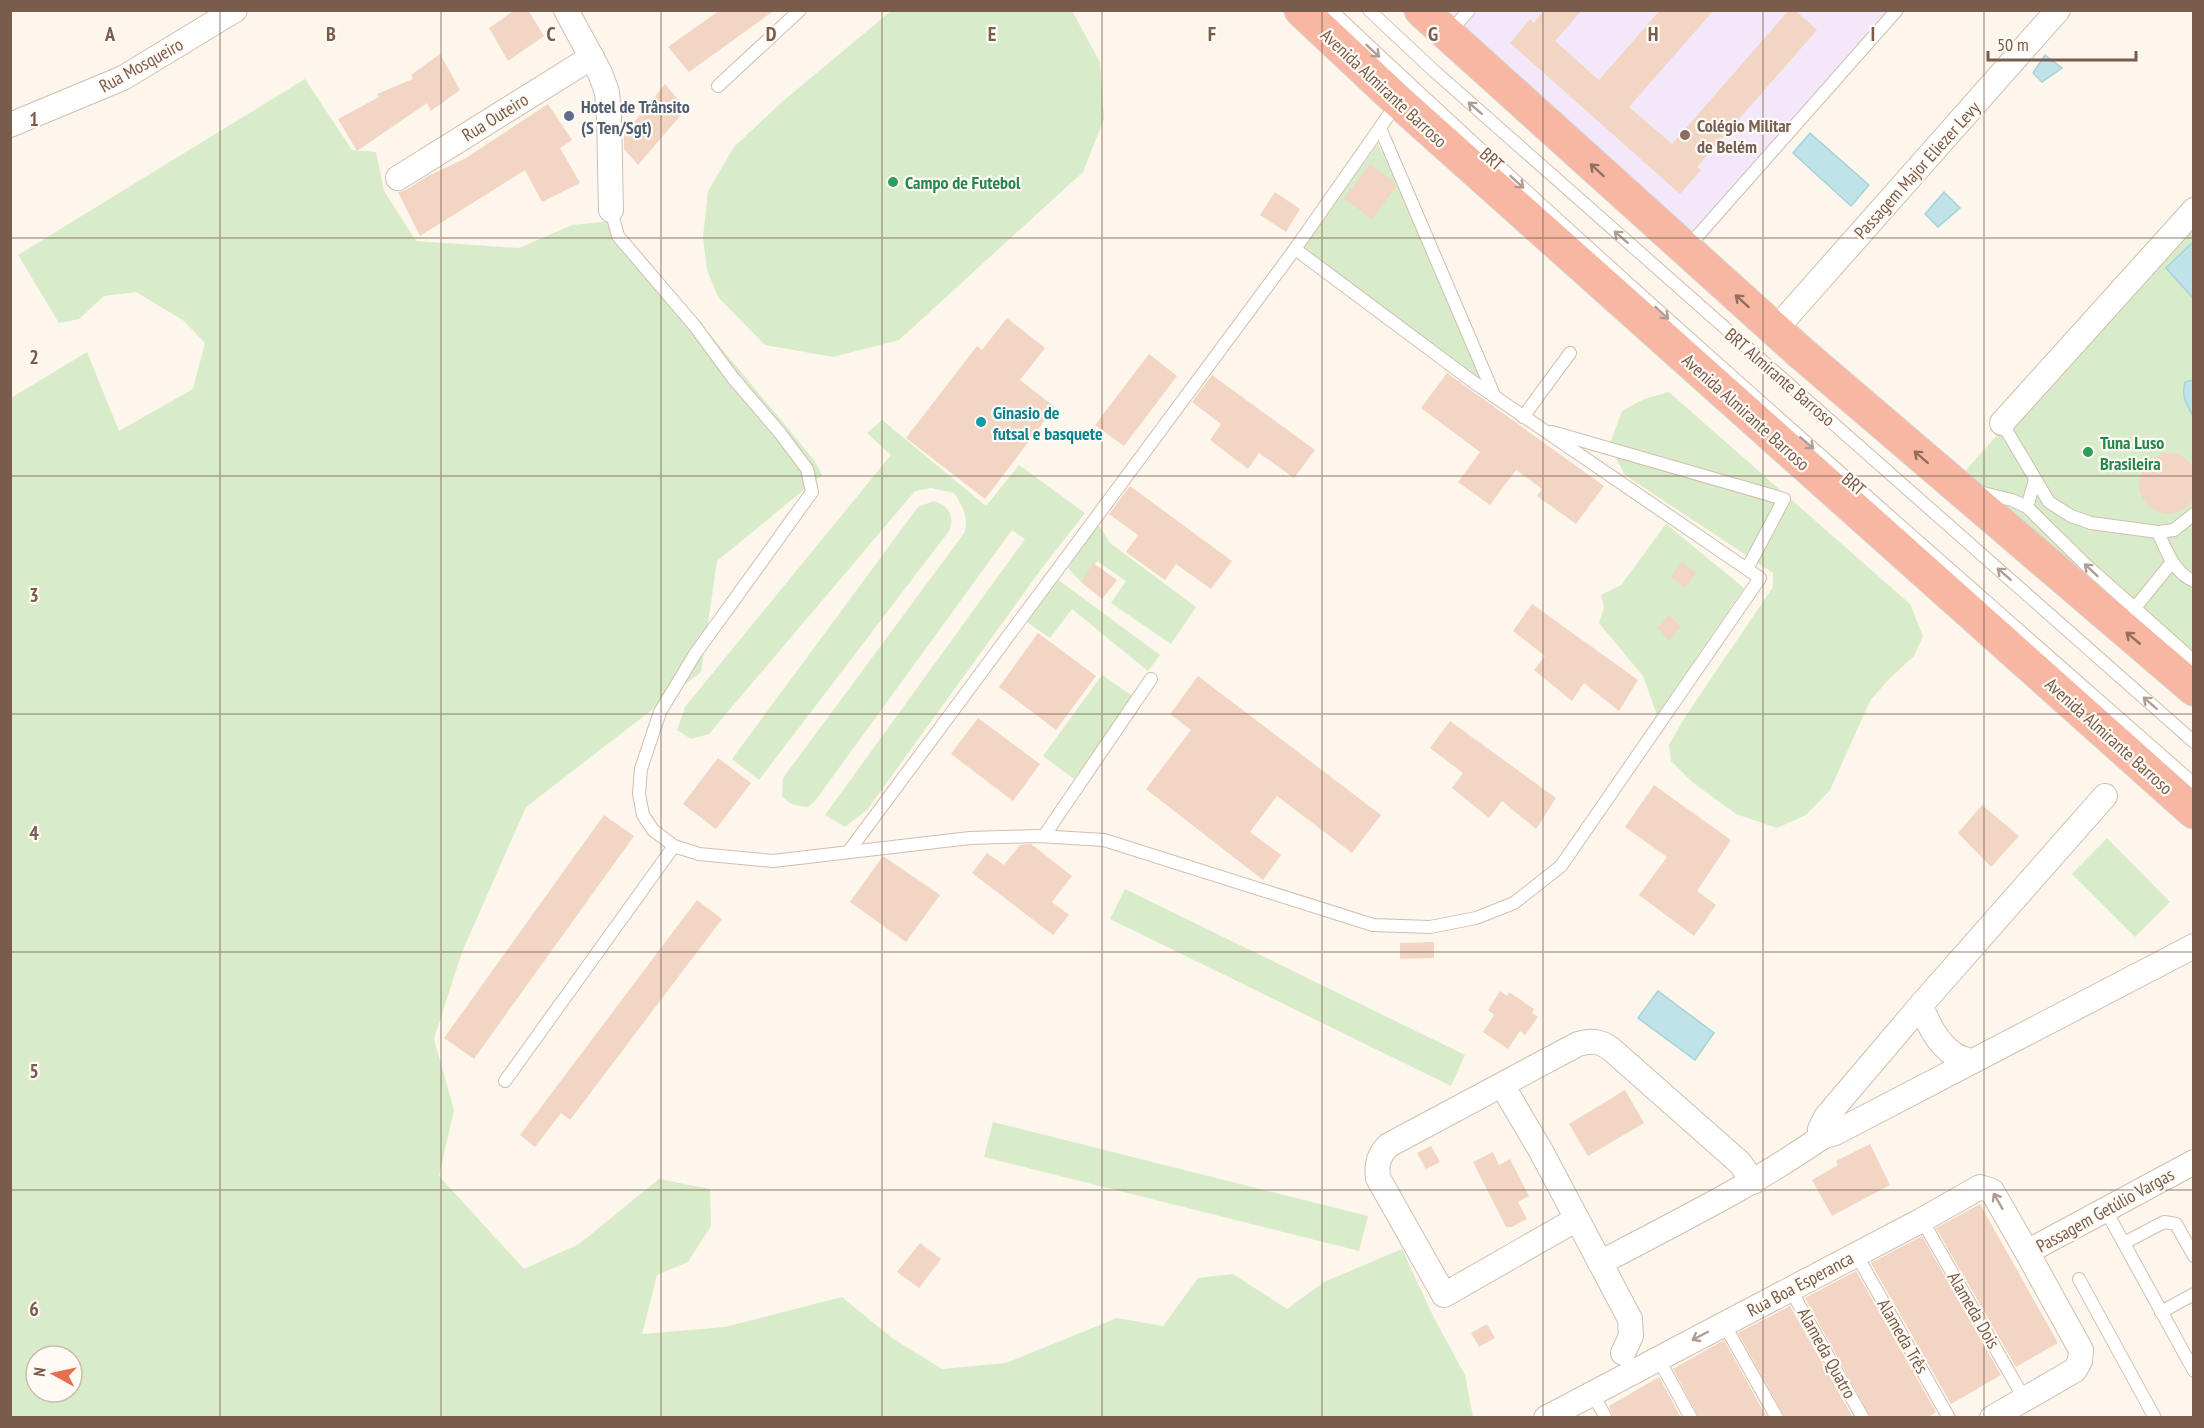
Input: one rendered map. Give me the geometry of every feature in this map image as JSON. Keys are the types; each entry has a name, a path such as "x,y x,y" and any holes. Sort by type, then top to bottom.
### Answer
{"highway":[{"name":"Avenida Almirante Barroso","path":"1301,10 1398,101 2193,812"},
{"path":"1421,10 1458,22 1685,250 1955,486 2193,689"}],"street":[{"name":"Rua Mosqueiro","path":"10,124 123,78 210,17 235,10"},
{"path":"566,10 592,57 607,92 610,210"},
{"name":"Passagem Major Eliezer Levy","path":"1775,330 2058,10"},
{"name":"Rua Outeiro","path":"398,178 592,57"},
{"path":"2002,423 2193,210"},
{"path":"1822,1137 1820,1129 1826,1117 2105,796"},
{"path":"1600,1263 1753,1182 1822,1137 1835,1133 2193,946"},
{"path":"1921,1005 1927,1021 1938,1037 1953,1054 1970,1061"},
{"path":"1577,1219 1444,1295 1378,1178 1378,1162 1389,1145 1578,1044 1592,1041 1611,1049 1740,1163 1753,1182"},
{"path":"1502,1085 1542,1151 1630,1319 1631,1336 1623,1353"},
{"name":"Passagem Getúlio Vargas","path":"1992,1418 2075,1370 2080,1361 2081,1350 2027,1252 2193,1162"},
{"name":"Rua Boa Esperanca","path":"1546,1418 1922,1220 1980,1187 1986,1187 1992,1191 2027,1252"}],"lane":[{"path":"718,86 800,10"},
{"name":"BRT","path":"1330,10 1716,362 2193,784"},
{"name":"BRT Almirante Barroso","path":"1369,10 1433,70 2193,742"},
{"path":"1685,250 1897,10"},
{"path":"849,851 1295,249 1398,101"},
{"path":"1380,128 1495,397"},
{"path":"610,210 618,236 694,325 733,378 807,469 812,492 695,654 660,712 641,769 639,794 643,815 653,830 674,846 699,854 773,861 970,838 1044,836 1104,840 1373,925 1430,927 1476,918 1514,903 1561,866 1760,578 1523,417 1295,249"},
{"path":"1523,417 1570,353"},
{"path":"2002,423 2049,502 2071,516 2091,523 2158,532 2174,530 2193,514"},
{"path":"1542,429 1784,499 1747,569"},
{"path":"2027,507 2035,480"},
{"path":"1955,486 2012,500 2027,507 2134,609 2193,661"},
{"path":"2158,532 2172,562 2187,579 2193,581"},
{"path":"2134,609 2172,562"},
{"path":"1044,836 1151,679"},
{"path":"505,1081 674,846"},
{"path":"2105,1209 2193,1371"},
{"name":"Alameda Dois","path":"1922,1220 2025,1400"},
{"path":"2124,1243 2164,1222 2176,1224 2193,1256"},
{"name":"Alameda Três","path":"1856,1254 1949,1418"},
{"path":"2079,1279 2156,1418"},
{"name":"Alameda Quatro","path":"1790,1289 1863,1418"},
{"path":"2161,1312 2193,1294"},
{"path":"1724,1324 1777,1418"},
{"path":"1658,1358 1691,1418"},
{"path":"1592,1393 1606,1418"}],"shaded area":[{"name":"Colégio Militar de Belém","path":"1454,10 1905,11 1699,246 1446,20"}],"green space":[{"name":"Campo de Futebol","path":"891,11 1072,11 1100,62 1104,119 1083,172 899,340 833,357 765,345 718,297 707,270 703,237 708,191 734,147 783,101"},
{"path":"305,79 352,150 376,152 384,191 416,241 519,248 572,225 610,221 678,296 814,460 822,475 717,561 701,672 526,807 462,952 434,1039 454,1110 439,1176 524,1269 579,1244 659,1179 710,1189 711,1226 688,1262 657,1275 642,1334 725,1327 842,1297 892,1338 942,1369 1006,1363 1117,1318 1163,1326 1198,1278 1233,1274 1287,1309 1324,1282 1402,1249 1433,1316 1465,1375 1473,1417 11,1418 11,398 87,352 119,431 193,389 205,343 184,321 136,292 104,296 79,319 59,323 18,255"},
{"path":"1378,144 1398,185 1486,387 1303,246"},
{"name":"Tuna Luso Brasileira","path":"2193,214 2193,690 1959,478"},
{"path":"1669,392 1910,604 1923,636 1914,656 1870,701 1830,790 1806,815 1777,828 1736,814 1692,782 1671,761 1669,745 1685,717 1773,587 1773,573 1625,475 1609,446 1622,411 1644,399"},
{"path":"882,420 986,506 1019,465 1085,513 1042,568 867,810 845,827 825,815 1025,539 1012,530 815,801 808,807 788,801 782,796 783,778 965,532 964,511 954,493 931,488 915,491 709,734 691,739 677,730 685,707 891,455 867,433"},
{"path":"934,501 944,506 951,516 949,531 759,780 732,759 918,507"},
{"path":"1098,524 1110,543 1196,607 1171,644 1111,603 1126,581 1097,561 1081,582 1068,568"},
{"path":"1666,524 1744,588 1657,715 1643,676 1599,623 1604,607 1601,595 1621,585"},
{"path":"1049,573 1160,655 1148,671 1072,609 1050,638 1021,618"},
{"path":"1102,675 1134,697 1074,779 1043,756"},
{"path":"2107,838 2170,902 2135,937 2072,874"},
{"path":"1125,889 1465,1055 1451,1086 1110,919"},
{"path":"993,1122 1368,1216 1359,1251 984,1157"}],"water":[{"path":"2045,55 2062,68 2042,82 2033,73"},
{"path":"1810,133 1869,185 1851,206 1793,153"},
{"path":"1944,192 1960,208 1938,227 1925,214"},
{"path":"2193,242 2194,297 2193,298 2166,268"},
{"path":"2194,380 2193,416 2186,404 2184,392 2185,382"},
{"path":"1658,991 1714,1033 1695,1060 1638,1018"}],"building":[{"path":"515,10 528,10 544,36 508,61 489,28"},
{"path":"720,10 775,10 689,72 668,47"},
{"path":"1544,10 1582,10 1555,41 1599,80 1660,10 1714,10 1629,107 1672,144 1789,10 1795,10 1817,30 1697,167 1701,170 1680,194 1510,43 1530,19 1534,23"},
{"path":"440,54 460,90 431,111 427,103 357,151 338,119 379,97 377,94 413,79 411,75"},
{"path":"665,84 686,109 638,165 624,149 624,135"},
{"path":"548,104 572,140 560,148 580,183 542,202 525,170 420,236 398,192 466,158"},
{"path":"1370,164 1394,182 1396,187 1372,219 1344,199"},
{"path":"1275,192 1300,209 1286,232 1260,215"},
{"name":"Ginasio de futsal e basquete","path":"1007,318 1045,348 1020,380 1055,407 985,499 906,438 977,346 982,350"},
{"path":"1149,354 1177,376 1124,446 1095,425"},
{"path":"1447,373 1604,486 1576,524 1537,496 1542,489 1516,470 1490,505 1458,482 1480,452 1421,408"},
{"path":"1212,375 1315,450 1294,478 1259,453 1248,469 1210,440 1221,424 1192,402"},
{"path":"2163,453 2182,456 2193,466 2193,500 2187,507 2168,514 2158,512 2149,506 2142,498 2139,488 2139,479 2147,462"},
{"path":"1130,486 1232,561 1211,589 1176,564 1165,580 1126,552 1138,535 1109,514"},
{"path":"1682,562 1696,573 1685,588 1671,577"},
{"path":"1093,563 1117,580 1102,599 1081,582"},
{"path":"1532,604 1638,680 1619,711 1584,683 1572,701 1534,670 1545,656 1513,631"},
{"path":"1669,615 1681,627 1669,640 1657,628"},
{"path":"1038,633 1096,676 1056,730 999,687"},
{"path":"1198,676 1381,815 1352,853 1277,796 1250,832 1281,855 1263,880 1146,789 1191,730 1170,714"},
{"path":"978,718 1040,764 1013,801 951,754"},
{"path":"1450,721 1556,798 1536,829 1502,801 1489,818 1452,788 1463,773 1430,748"},
{"path":"718,758 751,783 716,829 683,804"},
{"path":"1654,785 1731,840 1697,891 1716,905 1694,936 1639,895 1667,857 1625,827"},
{"path":"1982,805 2019,836 1991,867 1958,833"},
{"path":"604,815 634,836 474,1059 444,1038"},
{"path":"1031,844 1072,876 1052,902 1069,915 1053,935 972,873 987,853 1004,865 1020,845"},
{"path":"883,856 940,895 906,942 850,902"},
{"path":"697,900 722,919 570,1120 561,1113 535,1147 520,1135"},
{"path":"1434,942 1434,958 1400,959 1400,943"},
{"path":"1500,991 1507,996 1509,992 1534,1009 1532,1013 1538,1017 1525,1035 1520,1031 1508,1049 1483,1032 1494,1015 1488,1010"},
{"path":"1625,1090 1644,1123 1588,1156 1569,1124"},
{"path":"1870,1144 1890,1185 1832,1216 1812,1180 1838,1165 1836,1161"},
{"path":"1431,1146 1440,1162 1426,1169 1417,1153"},
{"path":"1493,1152 1499,1165 1510,1159 1529,1196 1518,1202 1527,1219 1512,1227 1506,1227 1473,1162"},
{"path":"1980,1204 2058,1343 2016,1367 1936,1228"},
{"path":"1922,1236 2001,1375 1951,1404 1871,1263"},
{"path":"920,1243 941,1259 919,1288 897,1272"},
{"path":"1856,1271 1936,1412 1927,1418 1871,1418 1805,1298"},
{"path":"1790,1306 1853,1418 1785,1418 1738,1333"},
{"path":"1487,1324 1495,1338 1479,1347 1471,1333"},
{"path":"1724,1340 1767,1418 1699,1418 1673,1369"},
{"path":"1659,1377 1681,1418 1614,1418 1609,1406"}],"place":[{"name":"Hotel de Trânsito (S Ten/Sgt)","path":"569,116"},
{"name":"Colégio Militar de Belém","path":"1685,135"},
{"name":"Campo de Futebol","path":"893,182"},
{"name":"Ginasio de futsal e basquete","path":"981,422"},
{"name":"Tuna Luso Brasileira","path":"2088,452"}]}
